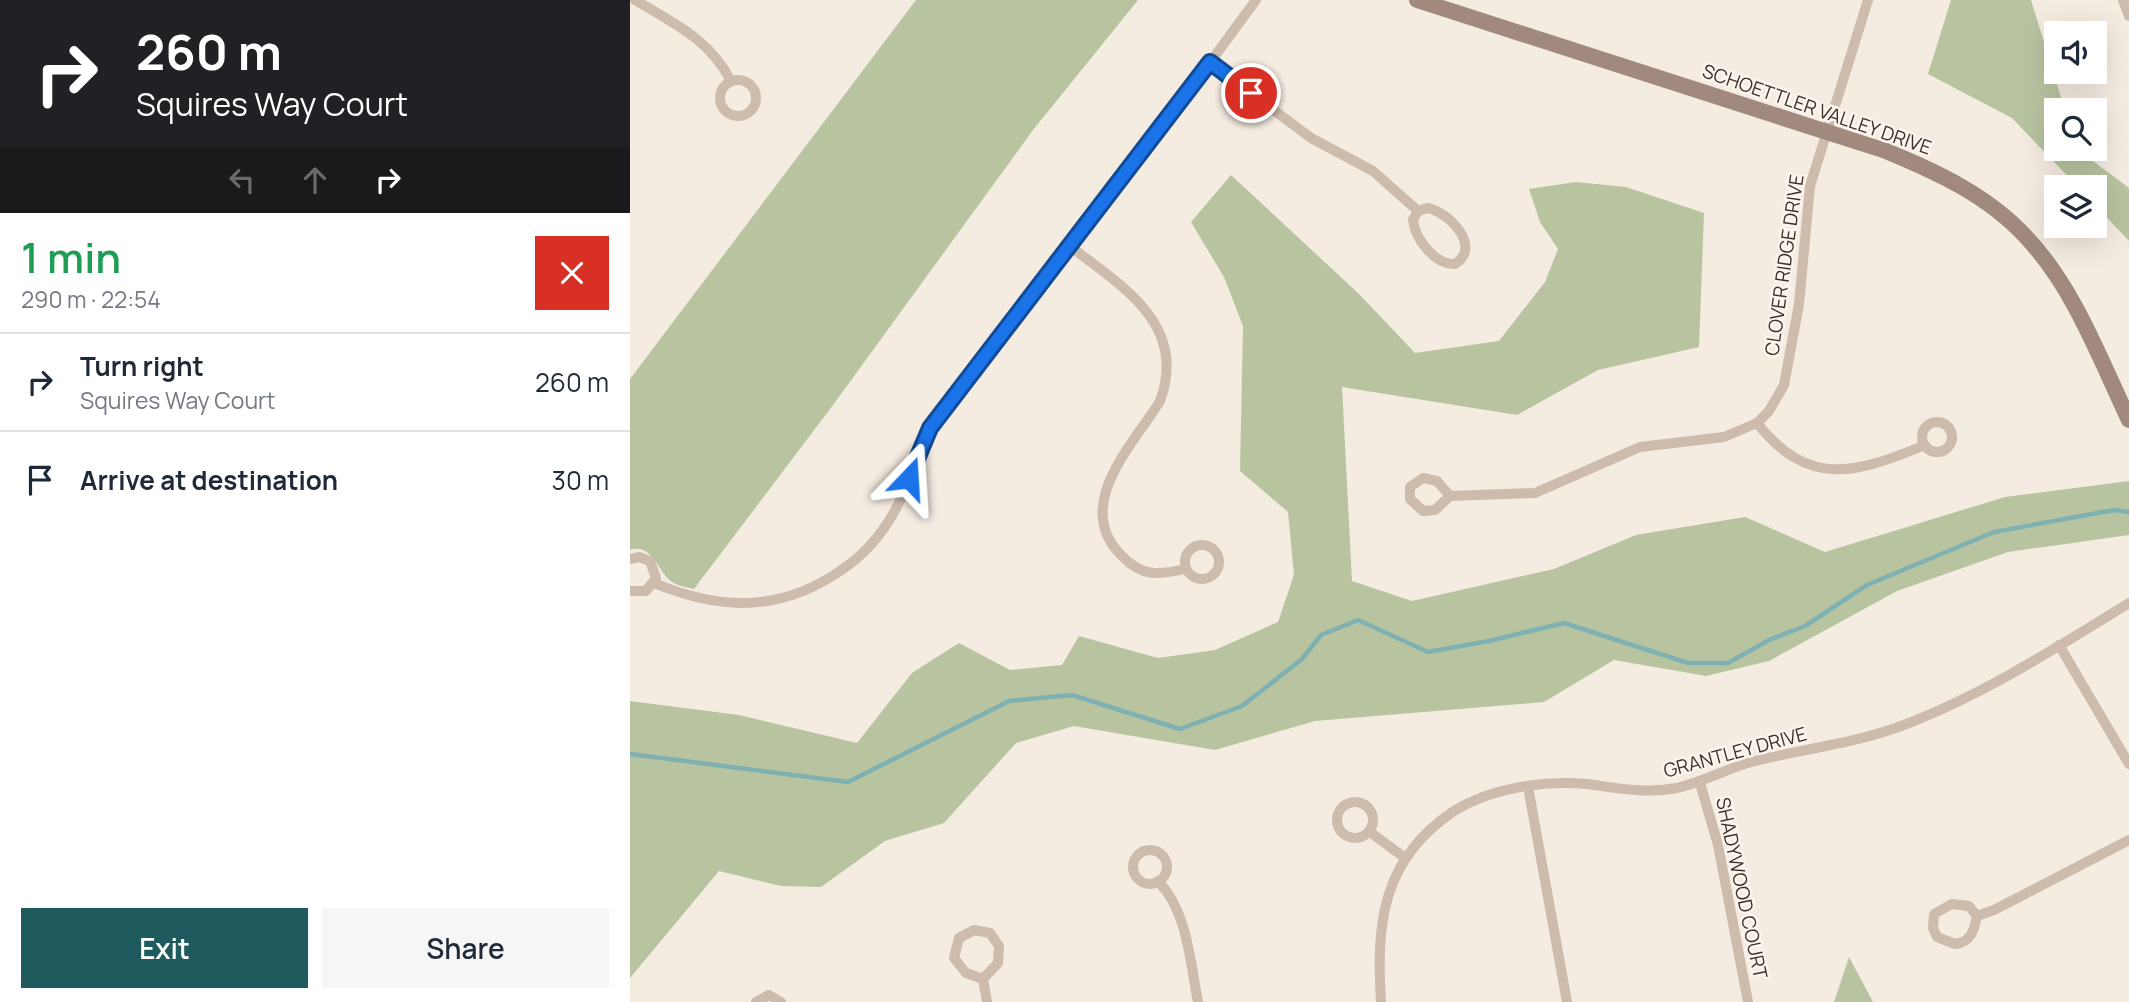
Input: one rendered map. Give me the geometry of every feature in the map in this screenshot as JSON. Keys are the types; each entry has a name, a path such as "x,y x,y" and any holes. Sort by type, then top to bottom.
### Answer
{"street":[{"path":"635,0 698,38 717,58 731,81"},
{"path":"654,583 689,598 713,603 764,602 820,584 859,557 895,513 930,428 1072,247 1256,0"},
{"name":"SCHOETTLER VALLEY DRIVE","path":"1417,0 1827,131 1886,151 1941,174 1987,203 2027,237 2060,281 2129,420"},
{"name":"CLOVER RIDGE DRIVE","path":"1450,496 1535,493 1640,447 1724,437 1757,423 1769,411 1784,385 1799,304 1806,211 1827,131 1868,0"},
{"path":"2123,0 2129,16"},
{"path":"1210,62 1311,138 1373,171 1418,211 1435,209 1461,233 1467,247 1461,260 1455,264 1443,262 1422,242 1414,227 1418,211"},
{"path":"1072,247 1136,299 1160,330 1167,357 1165,387 1160,401 1107,481 1101,513 1104,527 1120,555 1145,573 1160,574 1185,569"},
{"path":"1757,423 1772,443 1792,458 1839,470 1878,465 1925,445"},
{"path":"630,559 639,557 650,561 656,572 654,583 646,591 630,590"},
{"name":"GRANTLEY DRIVE","path":"1381,1002 1378,949 1381,920 1405,858 1437,825 1463,806 1499,792 1528,788 1584,784 1657,791 1700,783 1745,764 1900,726 1976,691 2129,603"},
{"path":"2059,645 2129,764"},
{"name":"SHADYWOOD COURT","path":"1700,783 1718,845 1748,1002"},
{"path":"1528,788 1567,1002"},
{"path":"1370,832 1405,858"},
{"path":"1977,916 2051,882 2129,840"},
{"path":"1158,881 1171,895 1180,915 1198,1002"},
{"path":"1952,904 1969,906 1977,916 1973,934 1960,943 1942,941 1933,928 1934,914 1952,904"},
{"path":"974,930 989,933 999,946 998,963 983,979 966,973 954,958 959,938 974,930"},
{"path":"983,979 987,1002"},
{"path":"756,1002 769,995 781,1002"}],"green space":[{"path":"916,0 1138,0 1033,130 833,405 694,589 672,582 644,550 630,550 630,379"},
{"path":"1951,0 2031,0 2044,42 2044,84 2057,84 2061,98 2044,98 2044,151 2012,118 1928,74"},
{"path":"2053,161 2093,161 2129,188 2129,241 2107,218 2107,175 2067,175"},
{"path":"1231,175 1359,294 1415,353 1499,341 1545,282 1558,249 1540,222 1529,189 1576,182 1626,187 1704,213 1699,347 1598,370 1517,415 1342,387 1352,581 1412,601 1554,569 1636,535 1745,517 1825,552 2005,497 2129,481 2129,535 2008,552 1897,591 1769,661 1706,676 1614,660 1544,702 1315,721 1215,750 1074,726 1016,743 944,823 885,841 821,887 781,886 719,871 630,978 630,701 739,715 857,743 912,673 959,643 1010,670 1062,665 1079,636 1158,658 1215,650 1278,622 1294,575 1288,512 1240,471 1243,326 1224,277 1191,222"},
{"path":"1849,957 1873,1002 1834,1002"}],"waterway":[{"path":"630,754 848,782 1009,701 1072,695 1180,729 1242,706 1302,659 1321,635 1358,620 1428,652 1564,623 1688,663 1728,663 1769,640 1805,626 1867,585 1994,532 2114,510 2129,512"}],"route":[{"path":"909,478 930,428 1072,247 1210,62 1251,93"}]}
